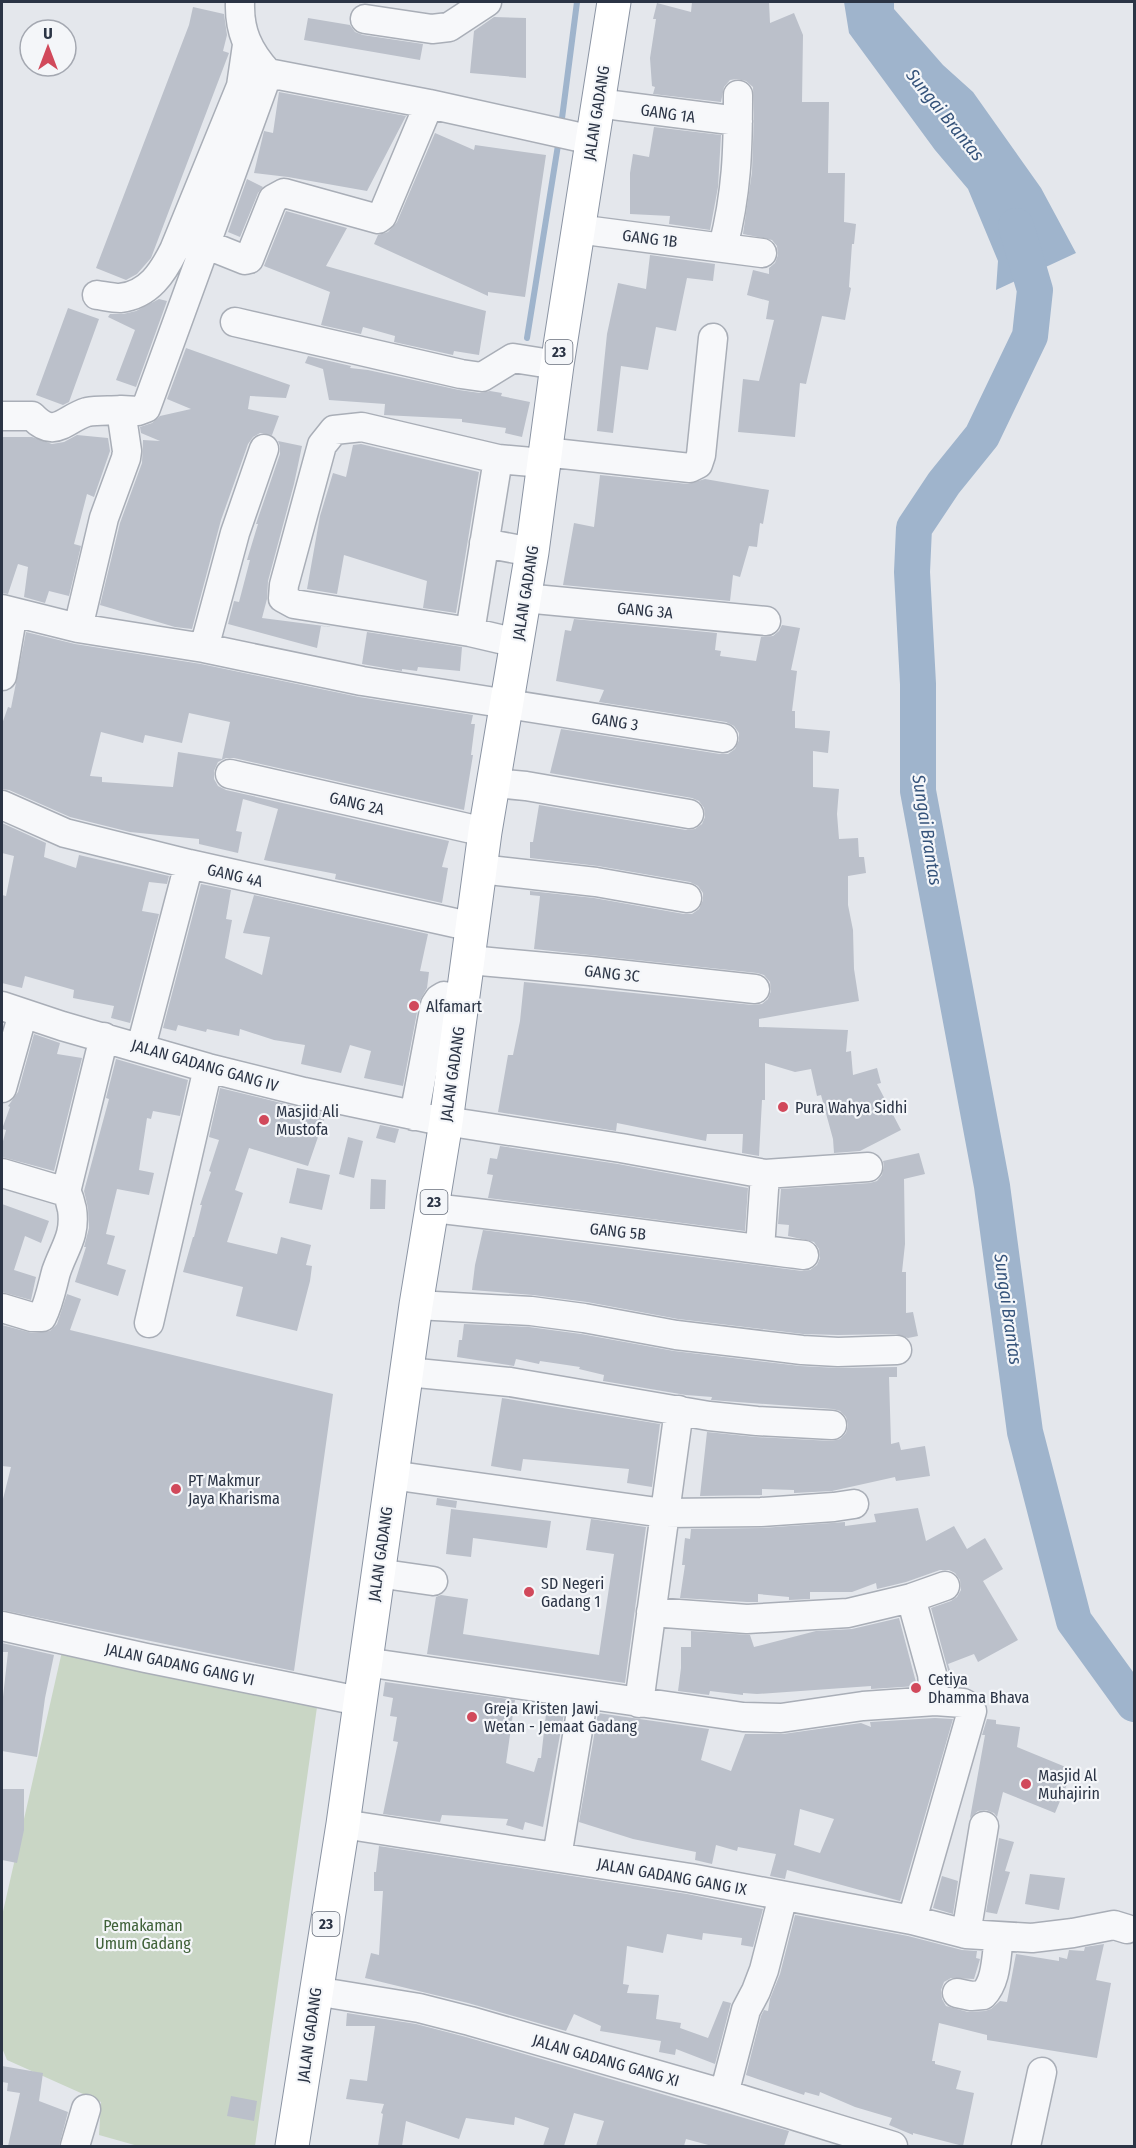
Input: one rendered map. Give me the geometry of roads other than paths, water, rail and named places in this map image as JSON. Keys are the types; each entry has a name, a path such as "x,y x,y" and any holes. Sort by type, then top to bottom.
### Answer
{"highway":[{"name":"JALAN GADANG","path":"292,2146 343,1824 416,1305 446,1122 485,832 532,552 577,229 570,135 597,104 615,2"}],"street":[{"path":"240,2 242,29 247,45 267,73 429,104 570,135"},
{"path":"365,19 432,28 449,27 487,2"},
{"path":"97,295 121,298 140,292 152,285 162,273 174,250 242,86 247,45"},
{"path":"2,416 32,416 41,425 48,427 60,426 88,412 138,411 146,408 267,73"},
{"path":"205,244 245,260 249,259 273,199 284,193 378,219 382,216 429,104"},
{"name":"GANG 1A","path":"597,104 738,108 738,159 733,209 723,247"},
{"name":"GANG 1B","path":"577,229 762,253"},
{"path":"235,322 482,377 513,358 557,364"},
{"path":"517,643 470,632 294,604 282,598 322,445 334,430 362,427 498,459 544,458 690,468 698,464 701,455 713,338"},
{"path":"78,628 104,518 126,458 121,410"},
{"path":"204,648 235,533 264,449"},
{"path":"470,632 498,459"},
{"path":"484,543 532,552"},
{"name":"GANG 3A","path":"524,598 766,621"},
{"path":"2,676 7,610"},
{"name":"GANG 3","path":"7,610 78,628 204,648 362,681 723,738"},
{"name":"GANG 2A","path":"230,774 485,832"},
{"path":"494,783 526,786 689,814"},
{"name":"GANG 4A","path":"2,805 65,833 189,864 473,927"},
{"path":"141,1047 189,864"},
{"path":"480,869 596,882 687,898"},
{"name":"GANG 3C","path":"469,960 755,989"},
{"path":"414,1116 435,1005 444,996 462,1001"},
{"path":"2,1088 12,1009"},
{"name":"JALAN GADANG GANG IV","path":"12,1009 208,1068 304,1092 446,1122 643,1152 765,1174 868,1167"},
{"path":"66,1192 104,1037"},
{"path":"149,1323 208,1068"},
{"path":"2,1173 66,1192 70,1197 73,1230 43,1315 32,1317 2,1308"},
{"path":"760,1250 765,1174"},
{"name":"GANG 5B","path":"433,1208 804,1255"},
{"path":"416,1305 531,1311 584,1317 676,1335 802,1350 838,1352 897,1350"},
{"path":"407,1372 510,1382 757,1421 832,1425"},
{"path":"639,1703 679,1410"},
{"path":"392,1474 664,1513 761,1512 854,1504"},
{"path":"377,1573 433,1581"},
{"path":"651,1612 747,1620 848,1613 911,1598 945,1586"},
{"path":"911,1598 932,1674 935,1701"},
{"name":"JALAN GADANG GANG VI","path":"2,1626 359,1701"},
{"path":"365,1662 743,1717 781,1718 863,1706 935,1701 963,1703 970,1707 972,1712 912,1920"},
{"path":"557,1857 584,1694"},
{"name":"JALAN GADANG GANG IX","path":"343,1824 557,1857 783,1896 912,1920 966,1934 1032,1938 1114,1925 1128,1929"},
{"path":"966,1934 984,1826"},
{"path":"724,2094 746,2010 764,1970 783,1896"},
{"path":"957,1994 983,1995 989,1989 999,1937"},
{"name":"JALAN GADANG GANG XI","path":"315,1991 419,2008 460,2018 724,2094 859,2141 893,2146"},
{"path":"1026,2146 1042,2072"},
{"path":"75,2146 86,2109"}],"water":[{"path":"844,2 894,2 894,9 943,65 973,92 1041,188 1076,253 996,290 998,261 968,189 935,150 849,33"}],"waterway":[{"path":"561,126 577,2"},
{"path":"527,338 559,139"},
{"name":"Sungai Brantas","path":"1016,226 1035,290 1030,336 982,436 944,483 914,528 912,572 918,684 918,791 992,1186 1025,1432 1074,1621 1134,1704"}],"place":[{"name":"Alfamart","path":"414,1006"},
{"name":"Pura Wahya Sidhi","path":"783,1107"},
{"name":"Masjid Ali Mustofa","path":"264,1120"},
{"name":"PT Makmur Jaya Kharisma","path":"176,1489"},
{"name":"SD Negeri Gadang 1","path":"529,1592"},
{"name":"Cetiya Dhamma Bhava","path":"916,1688"},
{"name":"Greja Kristen Jawi Wetan - Jemaat Gadang","path":"472,1717"},
{"name":"Masjid Al Muhajirin","path":"1026,1784"}],"park label":[{"name":"Pemakaman Umum Gadang","path":"143,1934"}]}
